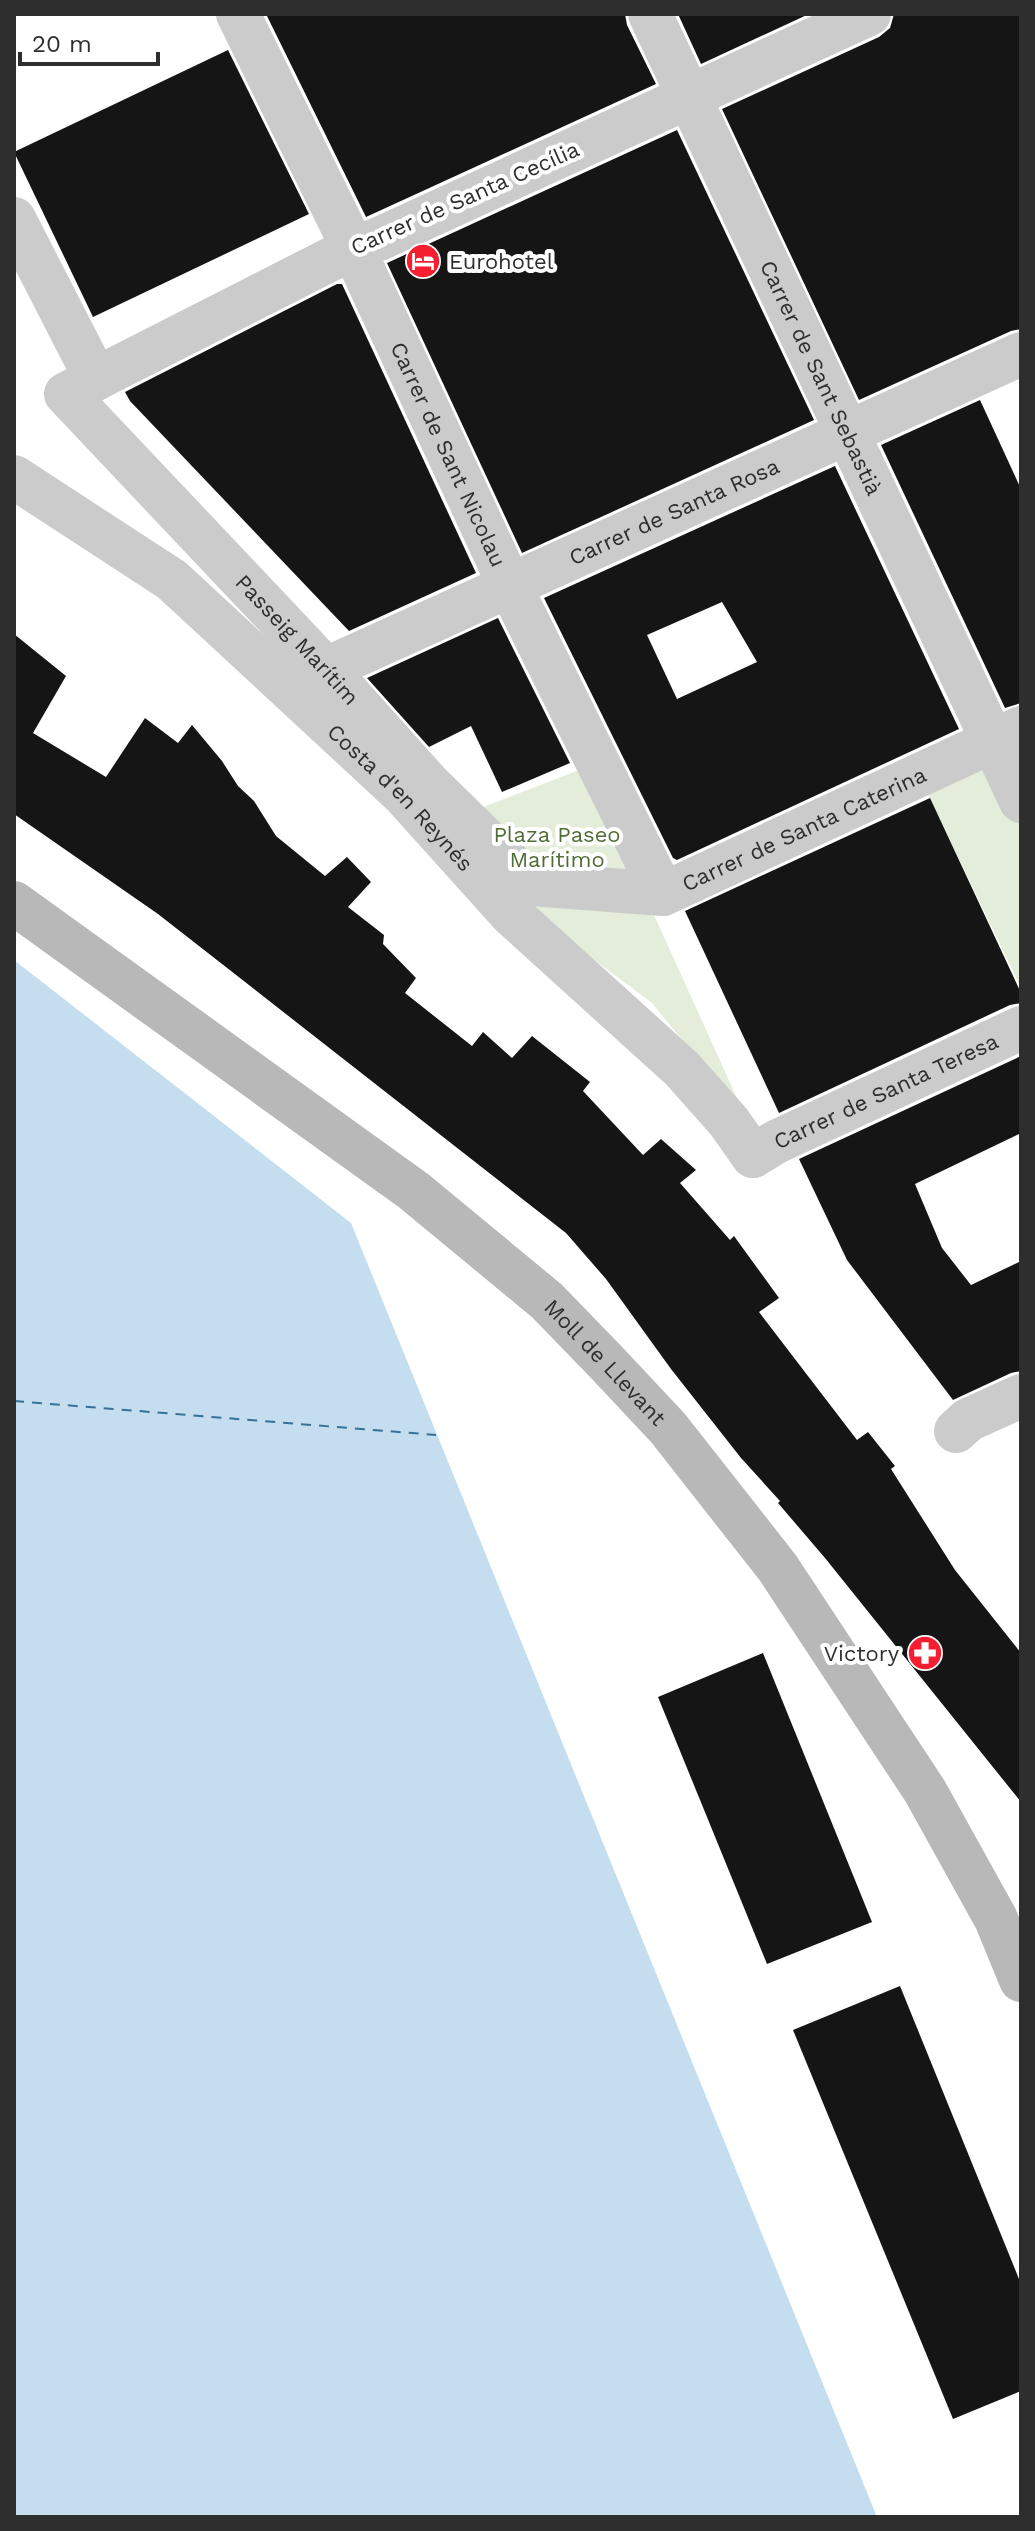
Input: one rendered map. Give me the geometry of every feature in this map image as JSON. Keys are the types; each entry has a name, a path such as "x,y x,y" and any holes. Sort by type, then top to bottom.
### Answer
{"street":[{"name":"Carrer de Sant Nicolau","path":"238,14 353,248 509,584 663,894"},
{"name":"Carrer de Sant Sebastià","path":"650,14 848,434 1007,735 1021,801"},
{"name":"Carrer de Santa Cecília","path":"81,387 353,248 379,239 869,14"},
{"name":"Passeig Marítim","path":"14,219 81,387 429,784 531,884"},
{"name":"Carrer de Santa Rosa","path":"326,669 1021,354"},
{"name":"Costa d'en Reynés","path":"14,477 172,580 403,794 512,915 682,1069 729,1122 750,1170"},
{"name":"Carrer de Santa Caterina","path":"531,884 663,894 1007,735"},
{"name":"Moll de Llevant","path":"14,903 414,1191 547,1301 668,1428 778,1568 925,1791 996,1919 1021,1980"},
{"name":"Carrer de Santa Teresa","path":"750,1170 776,1142 1021,1028"},
{"path":"956,1431 968,1420 1021,1396"}],"green space":[{"path":"983,745 1021,824 1021,988 922,782"},
{"name":"Plaza Paseo Marítimo","path":"587,767 746,1118 652,1003 553,929 450,820"}],"water":[{"path":"14,960 351,1223 877,2517 14,2517"}],"building":[{"path":"266,14 625,14 627,25 656,84 366,217"},
{"path":"678,14 809,14 701,64"},
{"path":"894,14 1021,14 1021,329 859,400 722,109 879,37 890,28"},
{"path":"228,50 309,214 93,317 14,152"},
{"path":"677,130 814,420 522,553 387,263"},
{"path":"342,284 476,573 349,631 130,401 125,392"},
{"path":"980,400 1021,489 1021,703 1005,708 881,445"},
{"path":"835,466 959,729 677,860 673,858 544,598","holes":["722,602 757,662 677,699 647,635"]},
{"path":"498,618 570,763 502,792 471,726 429,747 367,678"},
{"path":"14,634 66,676 33,733 106,777 145,718 178,743 192,725 238,786 254,801 276,836 325,876 347,857 371,882 348,907 384,935 383,944 416,978 405,993 472,1046 483,1032 512,1058 532,1036 590,1082 583,1091 643,1155 661,1139 696,1170 680,1183 730,1240 734,1236 779,1298 759,1312 857,1440 868,1432 895,1466 891,1469 955,1570 1021,1653 1021,1802 778,1503 780,1501 741,1458 606,1279 566,1233 158,914 14,814"},
{"path":"930,798 1021,993 1021,1003 1010,1005 779,1113 685,911"},
{"path":"1021,1056 1021,1133 915,1184 942,1248 971,1285 1021,1261 1021,1371 953,1400 847,1260 799,1159"},
{"path":"763,1653 872,1922 767,1964 658,1697"},
{"path":"900,1986 1021,2284 1021,2391 953,2419 793,2030"}],"ferry route":[{"path":"14,1401 436,1435"}],"place":[{"name":"Eurohotel","path":"423,261"},
{"name":"Victory","path":"925,1653"}]}
